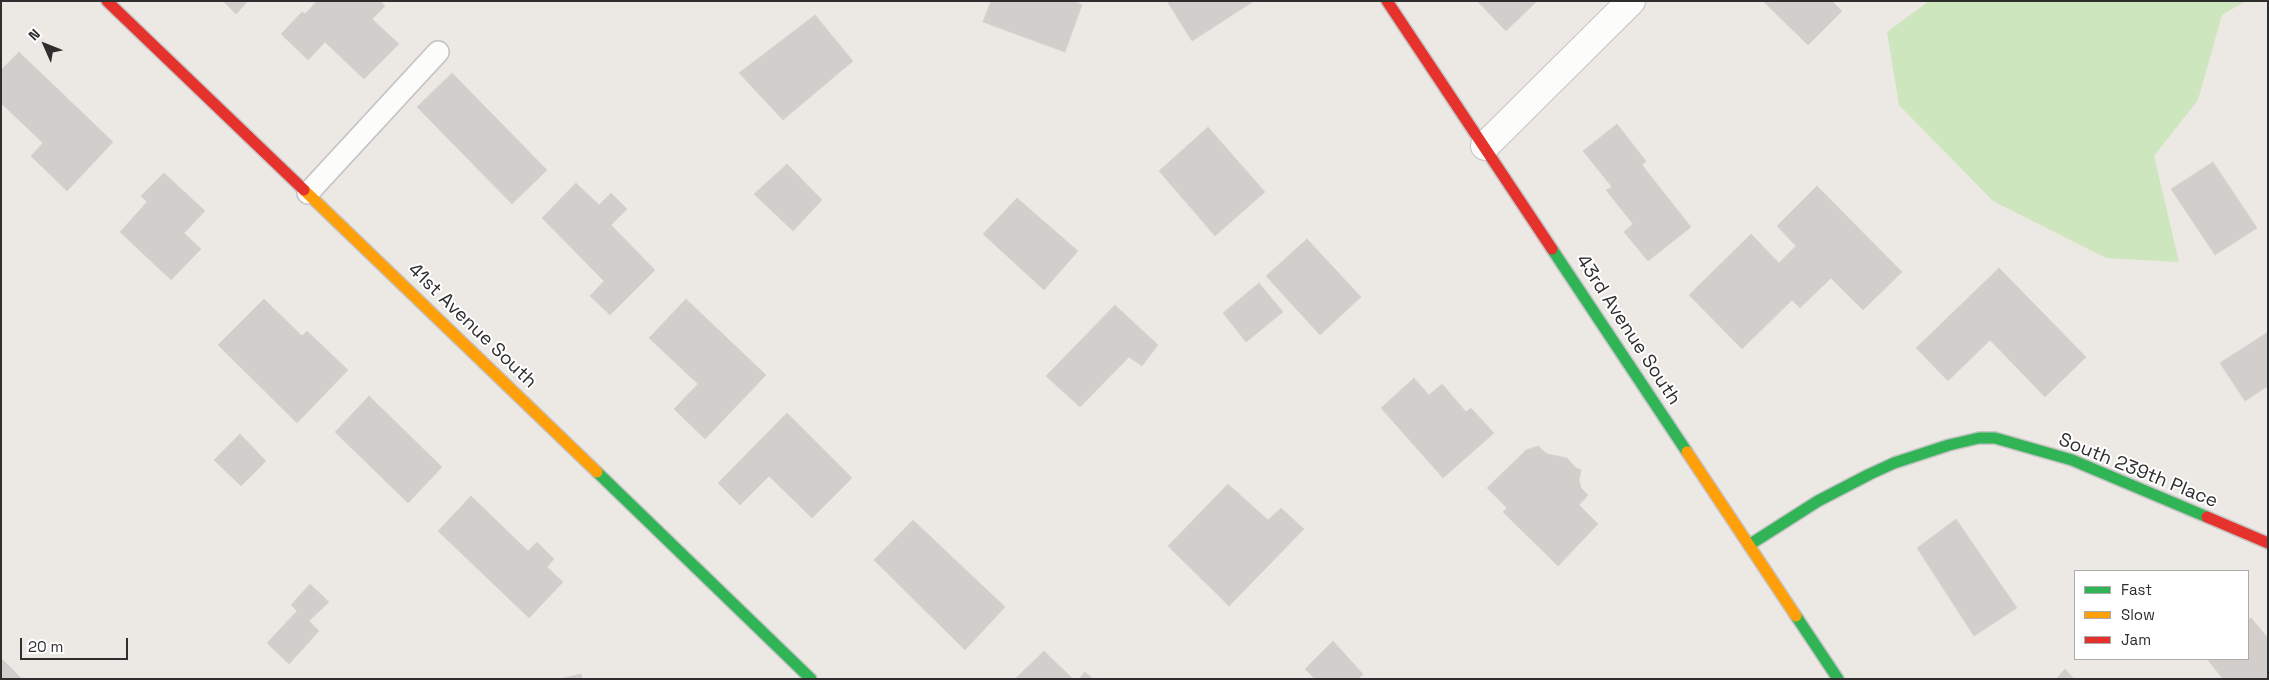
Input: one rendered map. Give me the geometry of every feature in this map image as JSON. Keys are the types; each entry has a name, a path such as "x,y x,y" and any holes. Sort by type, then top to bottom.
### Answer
{"street":[{"name":"41st Avenue South","path":"107,1 811,679"},
{"name":"43rd Avenue South","path":"1387,1 1838,679"},
{"path":"1485,146 1631,1"},
{"name":"South 239th Place","path":"1749,545 1818,502 1870,474 1894,463 1949,445 1979,438 1995,438 2072,460 2268,543"}],"lane":[{"path":"308,193 438,52"}],"green space":[{"path":"1929,1 2246,1 2222,15 2198,100 2154,156 2179,262 2106,258 1993,201 1899,105 1887,32"}],"building":[{"path":"223,1 248,1 236,14"},
{"path":"317,1 380,1 385,6 372,19 399,44 364,79 325,42 308,60 281,34 302,12 305,14"},
{"path":"991,1 1074,1 1082,5 1065,52 983,22"},
{"path":"1167,1 1254,1 1192,41"},
{"path":"1477,1 1537,1 1506,31"},
{"path":"1763,1 1832,1 1842,11 1808,45"},
{"path":"815,15 853,61 783,120 739,73"},
{"path":"19,52 113,142 67,191 31,156 43,143 1,103 1,70"},
{"path":"452,73 547,170 512,204 417,107"},
{"path":"1617,124 1646,161 1642,165 1691,227 1648,261 1624,232 1633,224 1606,190 1612,187 1583,151"},
{"path":"1208,127 1265,192 1215,236 1159,171"},
{"path":"2213,162 2257,228 2215,255 2171,189"},
{"path":"787,164 822,200 793,231 754,194"},
{"path":"164,173 205,211 184,233 201,249 171,280 120,232 147,202 141,196"},
{"path":"576,183 599,205 611,193 627,209 611,225 655,270 610,315 590,296 604,281 542,218"},
{"path":"1817,186 1902,272 1863,310 1831,278 1800,308 1792,300 1742,349 1689,295 1751,234 1779,263 1796,246 1777,226"},
{"path":"1017,198 1078,251 1044,290 983,234"},
{"path":"1307,239 1361,297 1320,335 1266,276"},
{"path":"1999,268 2086,357 2045,397 1990,340 1948,381 1916,348"},
{"path":"1259,283 1283,312 1246,342 1223,313"},
{"path":"264,299 302,336 307,331 348,370 297,423 218,345"},
{"path":"686,299 766,375 705,439 674,409 698,384 649,338"},
{"path":"1115,305 1158,345 1142,366 1129,357 1080,407 1046,376"},
{"path":"2268,332 2268,386 2245,401 2220,363"},
{"path":"1414,378 1429,395 1442,384 1466,412 1471,408 1494,433 1443,478 1381,408"},
{"path":"369,396 442,467 408,503 335,432"},
{"path":"787,413 852,478 812,518 769,476 740,505 718,483"},
{"path":"240,434 266,461 241,486 214,460"},
{"path":"1538,446 1547,454 1567,458 1576,468 1581,470 1579,480 1581,488 1588,495 1579,505 1598,524 1558,566 1503,512 1507,508 1487,488 1526,450"},
{"path":"1228,484 1268,520 1281,508 1304,529 1229,606 1168,546"},
{"path":"471,496 528,551 537,542 554,559 547,567 563,582 529,618 438,531"},
{"path":"1956,519 2017,608 1974,636 1917,548"},
{"path":"913,520 1005,607 965,650 874,560"},
{"path":"310,584 329,602 309,621 319,631 289,664 267,643 297,611 291,605"},
{"path":"2251,618 2268,638 2268,679 2223,679 2208,660 2249,660 2249,619"},
{"path":"1333,641 1363,674 1358,679 1315,679 1305,669"},
{"path":"1044,651 1073,679 1015,679"},
{"path":"1,658 22,679 1,679"},
{"path":"2065,669 2074,679 2056,679"},
{"path":"1085,672 1093,679 1079,679"},
{"path":"581,674 582,679 559,679"}],"traffic: fast":[{"path":"1552,249 1687,452"},
{"path":"1749,545 1818,501 1870,474 1894,463 1949,445 1979,438 1995,438 2072,460 2207,517"},
{"path":"597,472 811,679"},
{"path":"1796,616 1838,679"}],"traffic: slow":[{"path":"304,190 597,472"},
{"path":"1687,452 1796,616"}],"traffic: jam":[{"path":"107,1 304,190"},
{"path":"1387,1 1552,249"},
{"path":"2207,517 2268,543"}]}
